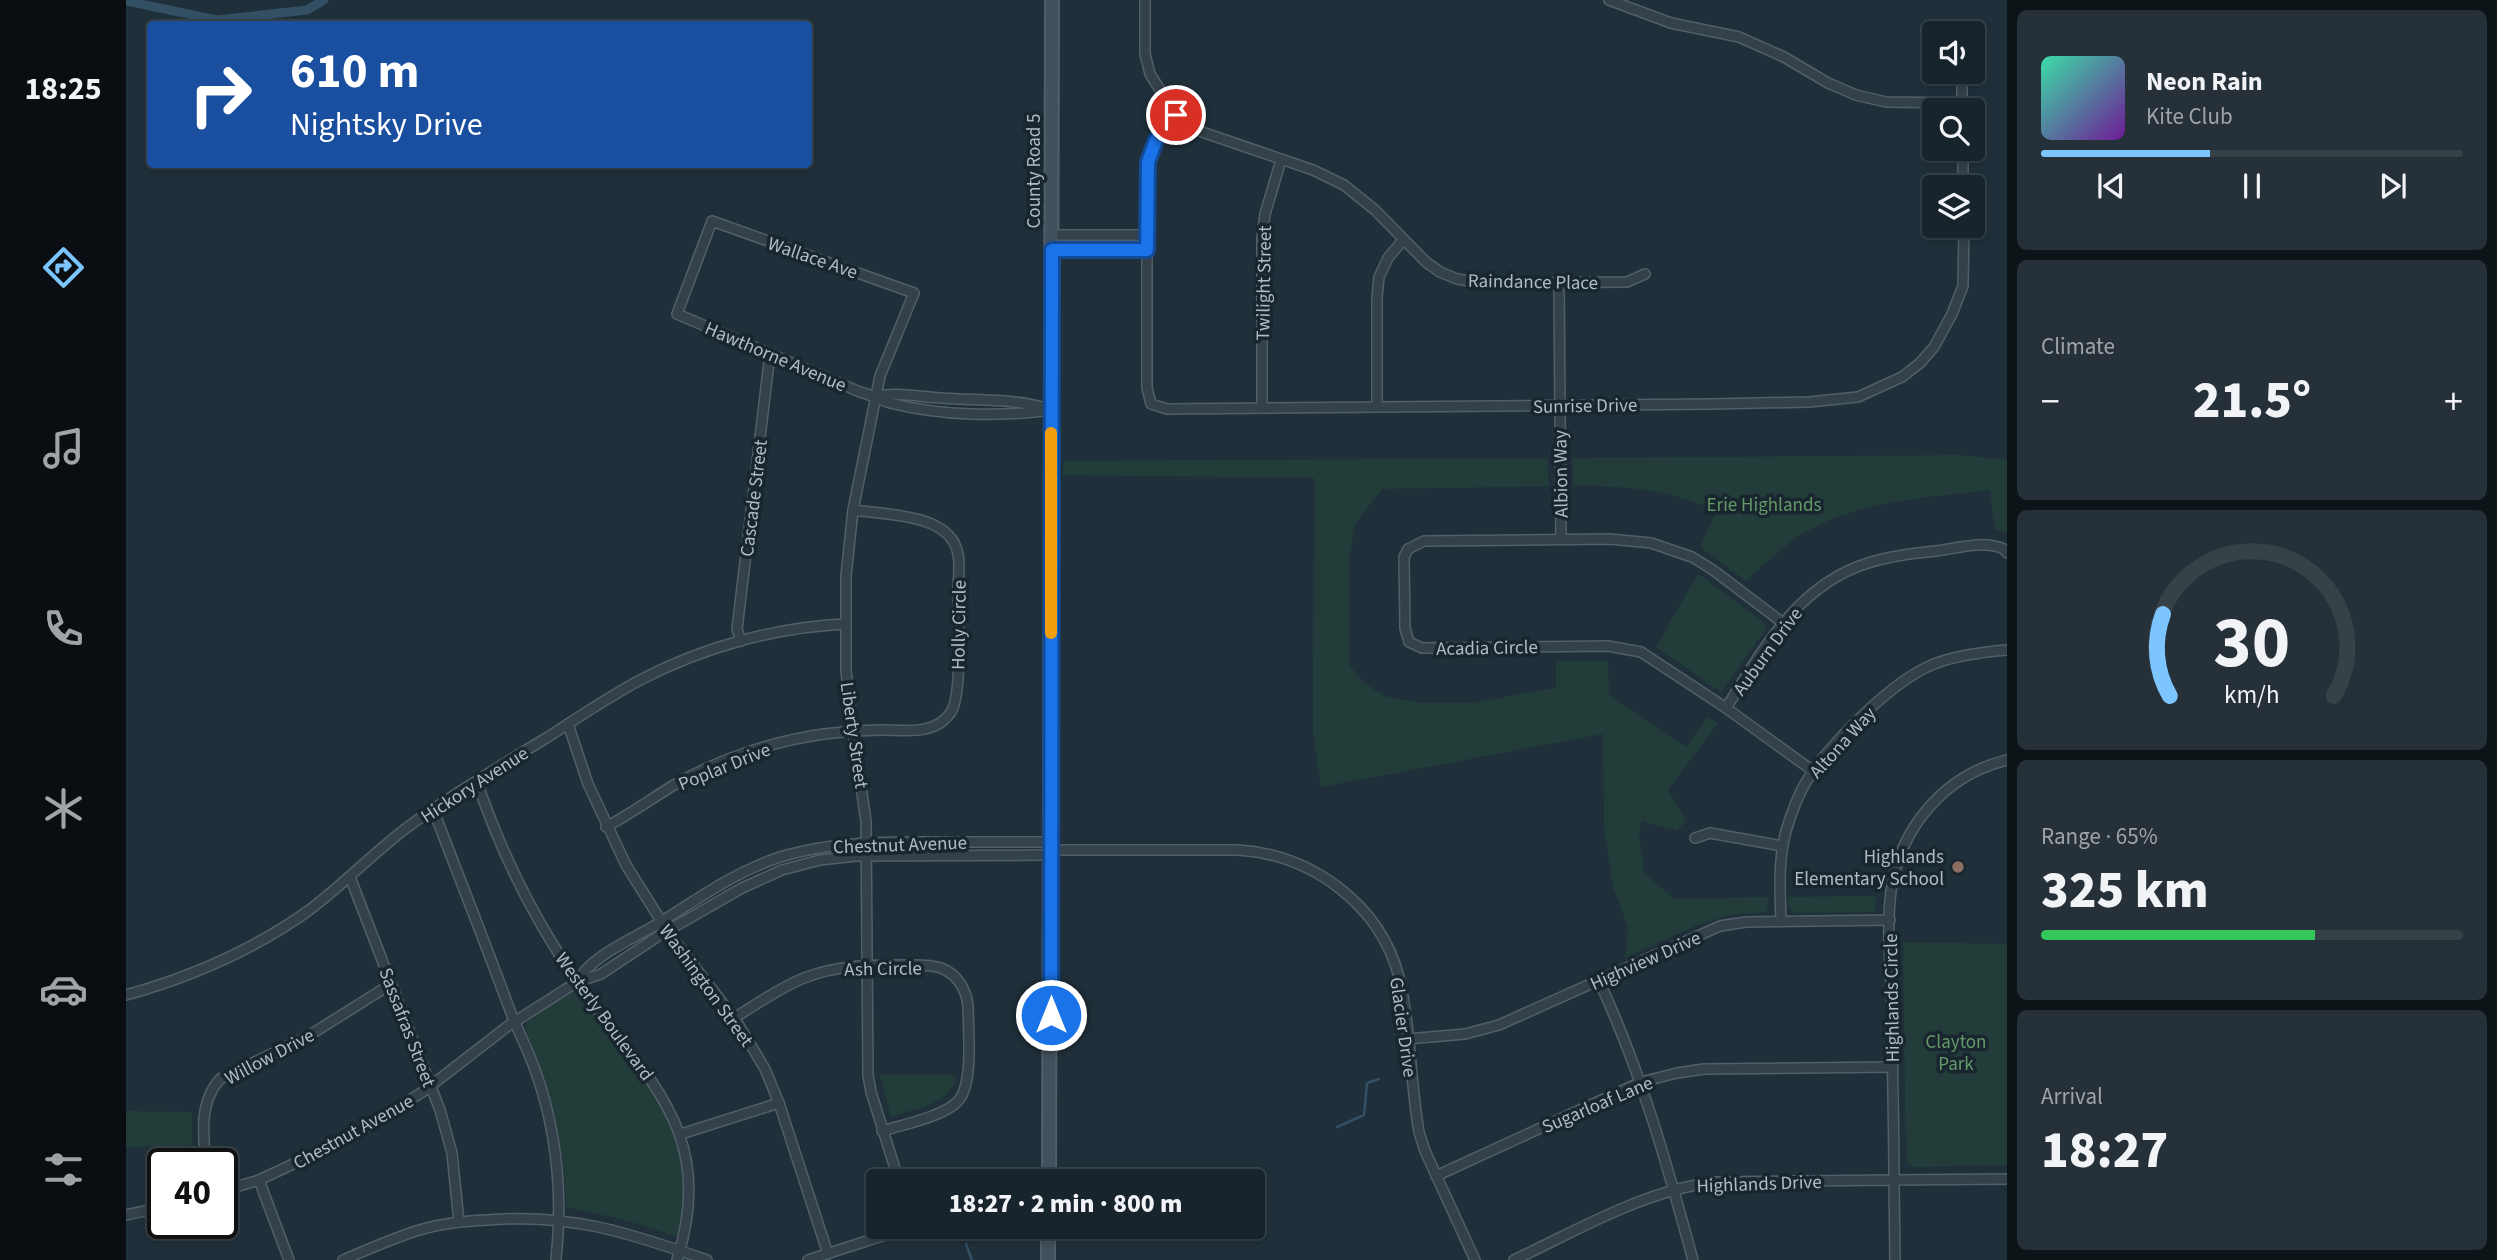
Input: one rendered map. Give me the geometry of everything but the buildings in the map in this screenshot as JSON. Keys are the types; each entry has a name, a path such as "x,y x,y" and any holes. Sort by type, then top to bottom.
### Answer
{"street":[{"name":"County Road 5","path":"1049,1169 1052,0"},
{"path":"1052,250 1147,250 1148,162 1156,140 1176,115 1150,74 1146,54 1145,0"},
{"path":"1609,0 1671,23 1738,37 1784,57 1828,83 1856,95 1886,102 1922,104"},
{"name":"Raindance Place","path":"1176,115 1202,132 1313,170 1344,185 1375,210 1426,262 1457,279 1482,283 1627,282 1645,274"},
{"name":"Twilight Street","path":"1262,408 1262,237 1265,214 1282,160"},
{"name":"Wallace Ave","path":"677,314 712,221 914,293"},
{"path":"1052,235 1147,235"},
{"name":"Sunrise Drive","path":"1147,250 1147,388 1151,404 1167,409 1809,402 1858,397 1881,388 1920,363 1944,331 1962,286 1964,238"},
{"path":"1377,407 1379,277 1388,258 1404,240"},
{"name":"Albion Way","path":"1559,283 1561,539"},
{"name":"Liberty Street","path":"895,1169 868,1075 867,842 846,671 846,576 853,510 880,376 914,293"},
{"name":"Hawthorne Avenue","path":"677,314 860,392 876,396 891,393 1029,402 1051,410"},
{"name":"Cascade Street","path":"741,642 737,629 770,354"},
{"name":"Holly Circle","path":"853,510 932,522 945,530 953,541 958,554 958,671 956,702 937,725 923,730 853,731"},
{"name":"Acadia Circle","path":"1783,623 1713,570 1673,550 1629,540 1424,541 1408,549 1404,557 1405,628 1409,642 1422,648 1608,646 1641,652 1726,708 1813,771"},
{"name":"Auburn Drive","path":"1726,708 1783,623 1819,587 1835,577 1866,563 1893,556 1986,544 1996,546 2007,553"},
{"name":"Hickory Avenue","path":"126,995 198,972 236,954 308,910 433,809 643,679 708,651 741,642 846,624"},
{"name":"Altona Way","path":"1781,921 1782,846 1794,807 1813,771 1887,693 1910,677 1934,664 1962,656 2007,650"},
{"name":"Washington Street","path":"568,724 588,784 626,865 660,921 734,1018 758,1055 779,1103 828,1254"},
{"name":"Poplar Drive","path":"606,827 676,785 721,762 766,747 853,731"},
{"name":"Highlands Circle","path":"1895,1260 1890,920 1891,895 1898,861 1911,832 1929,805 1968,775 2007,760"},
{"name":"Westerly Boulevard","path":"477,782 517,881 547,935 577,982 665,1099 681,1134 690,1182 688,1211 678,1255"},
{"path":"433,809 514,1022 534,1067 552,1132 557,1161 559,1219 556,1260"},
{"path":"1695,838 1710,833 1782,846"},
{"name":"Chestnut Avenue","path":"577,982 581,974 594,962 660,921 727,881 778,858 824,846 867,842 1051,849"},
{"name":"Chestnut Avenue","path":"238,1186 259,1180 349,1138 430,1086 514,1022 577,982 601,974 742,888 782,870 820,860 867,855 1051,849"},
{"name":"Glacier Drive","path":"1051,849 1250,851 1280,857 1316,872 1352,899 1380,933 1398,977 1404,1005 1419,1132 1475,1260"},
{"name":"Sassafras Street","path":"350,877 440,1110 452,1153 459,1222"},
{"name":"Highview Drive","path":"1407,1040 1482,1031 1720,926 1746,922 1890,920"},
{"name":"Ash Circle","path":"734,1018 784,987 836,968 868,965 926,965 941,968 961,984 966,993 967,1079 958,1101 947,1109 883,1131"},
{"path":"1598,981 1620,1026 1641,1082 1693,1260"},
{"name":"Willow Drive","path":"206,1148 205,1107 213,1087 220,1079 310,1035 391,984"},
{"name":"Sugarloaf Lane","path":"1436,1175 1641,1082 1677,1073 1704,1069 1892,1066"},
{"path":"681,1134 779,1103"},
{"path":"1894,1180 2007,1179"},
{"path":"259,1180 289,1260"},
{"name":"Highlands Drive","path":"1514,1260 1673,1189 1714,1182 1894,1180"},
{"path":"126,1215 147,1210"},
{"path":"342,1260 425,1228 508,1218 559,1219 610,1228 678,1255 707,1260"},
{"path":"808,1260 874,1239"},
{"path":"1048,1239 1048,1260"}],"green space":[{"name":"Erie Highlands","path":"1960,455 2007,460 2007,533 1995,529 1990,490 1892,503 1867,508 1821,524 1792,541 1746,581 1700,547 1717,511 1682,498 1647,490 1573,486 1573,458"},
{"path":"1547,458 1549,486 1382,489 1355,524 1349,560 1350,666 1363,682 1384,696 1420,703 1471,703 1556,688 1556,661 1608,661 1609,695 1686,747 1708,717 1718,723 1668,790 1686,821 1677,831 1642,821 1639,834 1644,873 1675,899 1768,897 1767,912 1730,915 1695,926 1625,958 1628,927 1613,887 1604,827 1603,734 1321,787 1313,732 1314,478 1062,475 1064,461"},
{"path":"1698,574 1765,623 1766,629 1721,692 1656,647"},
{"path":"1876,896 1875,912 1794,913 1788,906 1788,897"},
{"name":"Clayton Park","path":"1903,942 2007,944 2007,1165 1914,1167 1906,1159"},
{"path":"571,992 579,993 629,1056 646,1079 672,1126 685,1178 678,1237 625,1220 566,1207 562,1160 554,1116 525,1028 527,1021"},
{"path":"880,1075 956,1075 948,1093 941,1099 893,1116 890,1114"},
{"path":"126,1111 192,1112 192,1145 126,1147"}],"waterway":[{"path":"126,1 217,20 307,10 324,0"},
{"path":"1337,1127 1364,1115 1367,1083 1379,1079"},
{"path":"966,1244 972,1260"}],"slow traffic":[{"path":"1051,433 1051,633"}],"place":[{"name":"Highlands Elementary School","path":"1958,867"}],"route":[{"path":"1051,1015 1052,250 1147,250 1148,162 1156,140 1176,115"}]}
